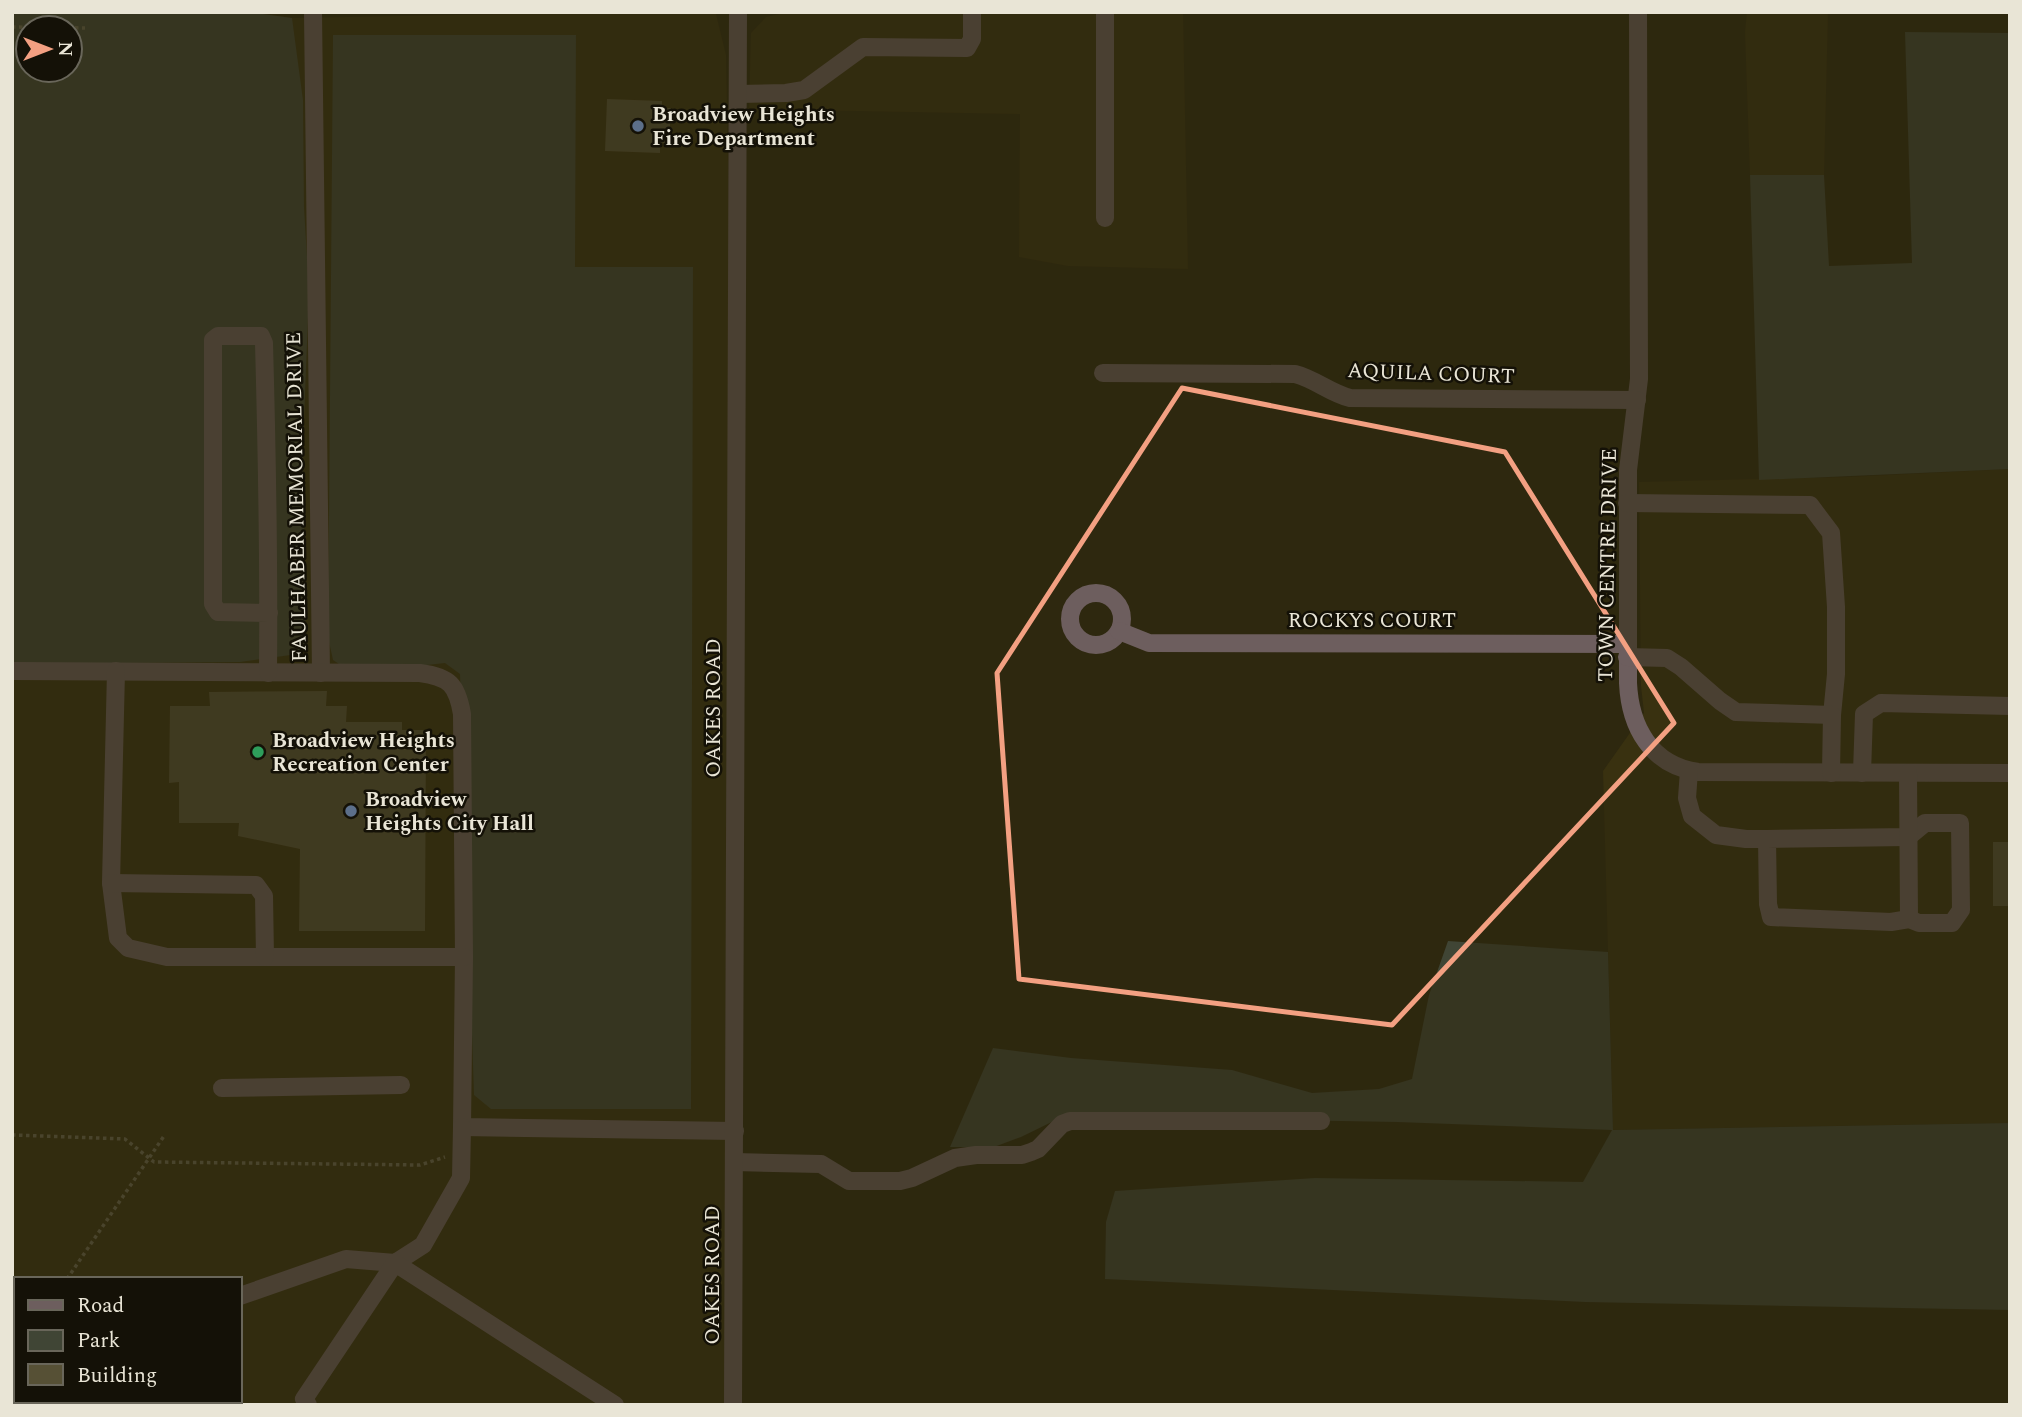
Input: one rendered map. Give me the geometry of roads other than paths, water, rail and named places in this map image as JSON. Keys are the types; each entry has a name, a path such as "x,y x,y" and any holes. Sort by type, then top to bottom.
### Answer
{"street":[{"name":"FAULHABER MEMORIAL DRIVE","path":"12,671 321,673 313,12"},
{"name":"OAKES ROAD","path":"733,1405 738,12"},
{"path":"738,94 804,90 863,47 967,48 972,39 972,12"},
{"path":"1105,12 1105,218"},
{"name":"TOWN CENTRE DRIVE","path":"1638,12 1639,360 1637,400 1629,451 1627,650 1628,698 1639,732 1664,758 1689,771 1831,774 2010,773"},
{"path":"268,673 269,613 264,343 261,336 218,336 213,340 213,604 218,612 269,613"},
{"name":"AQUILA COURT","path":"1102,373 1295,374 1307,377 1341,396 1350,397 1637,400"},
{"path":"1627,503 1810,505 1831,533 1836,607 1831,774"},
{"name":"ROCKYS COURT","path":"1119,631 1149,643 1627,650 1667,658 1736,712 1832,715"},
{"path":"116,671 111,883 118,938 128,948 167,957 464,957"},
{"path":"308,1405 304,1399 396,1263 423,1245 461,1178 462,1127 464,957 459,698 453,685 434,675 321,673"},
{"path":"1862,773 1864,714 1881,703 2010,706"},
{"path":"1689,771 1687,798 1692,816 1716,835 1746,839 1908,837 1925,823 1960,823 1961,910 1952,923 1919,923 1909,919 1891,922 1771,918 1768,904 1768,839"},
{"path":"1908,773 1909,919"},
{"path":"111,883 256,885 264,895 265,957"},
{"path":"222,1088 401,1085"},
{"path":"735,1162 821,1164 849,1181 900,1181 955,1158 1022,1155 1031,1152 1038,1149 1062,1124 1070,1121 1321,1121"},
{"path":"462,1127 735,1131"},
{"path":"242,1295 346,1259 396,1263 615,1405"}],"place":[{"name":"Broadview Heights Fire Department","path":"638,126"},
{"name":"Broadview Heights Recreation Center","path":"258,752"},
{"name":"Broadview Heights City Hall","path":"351,811"}]}
